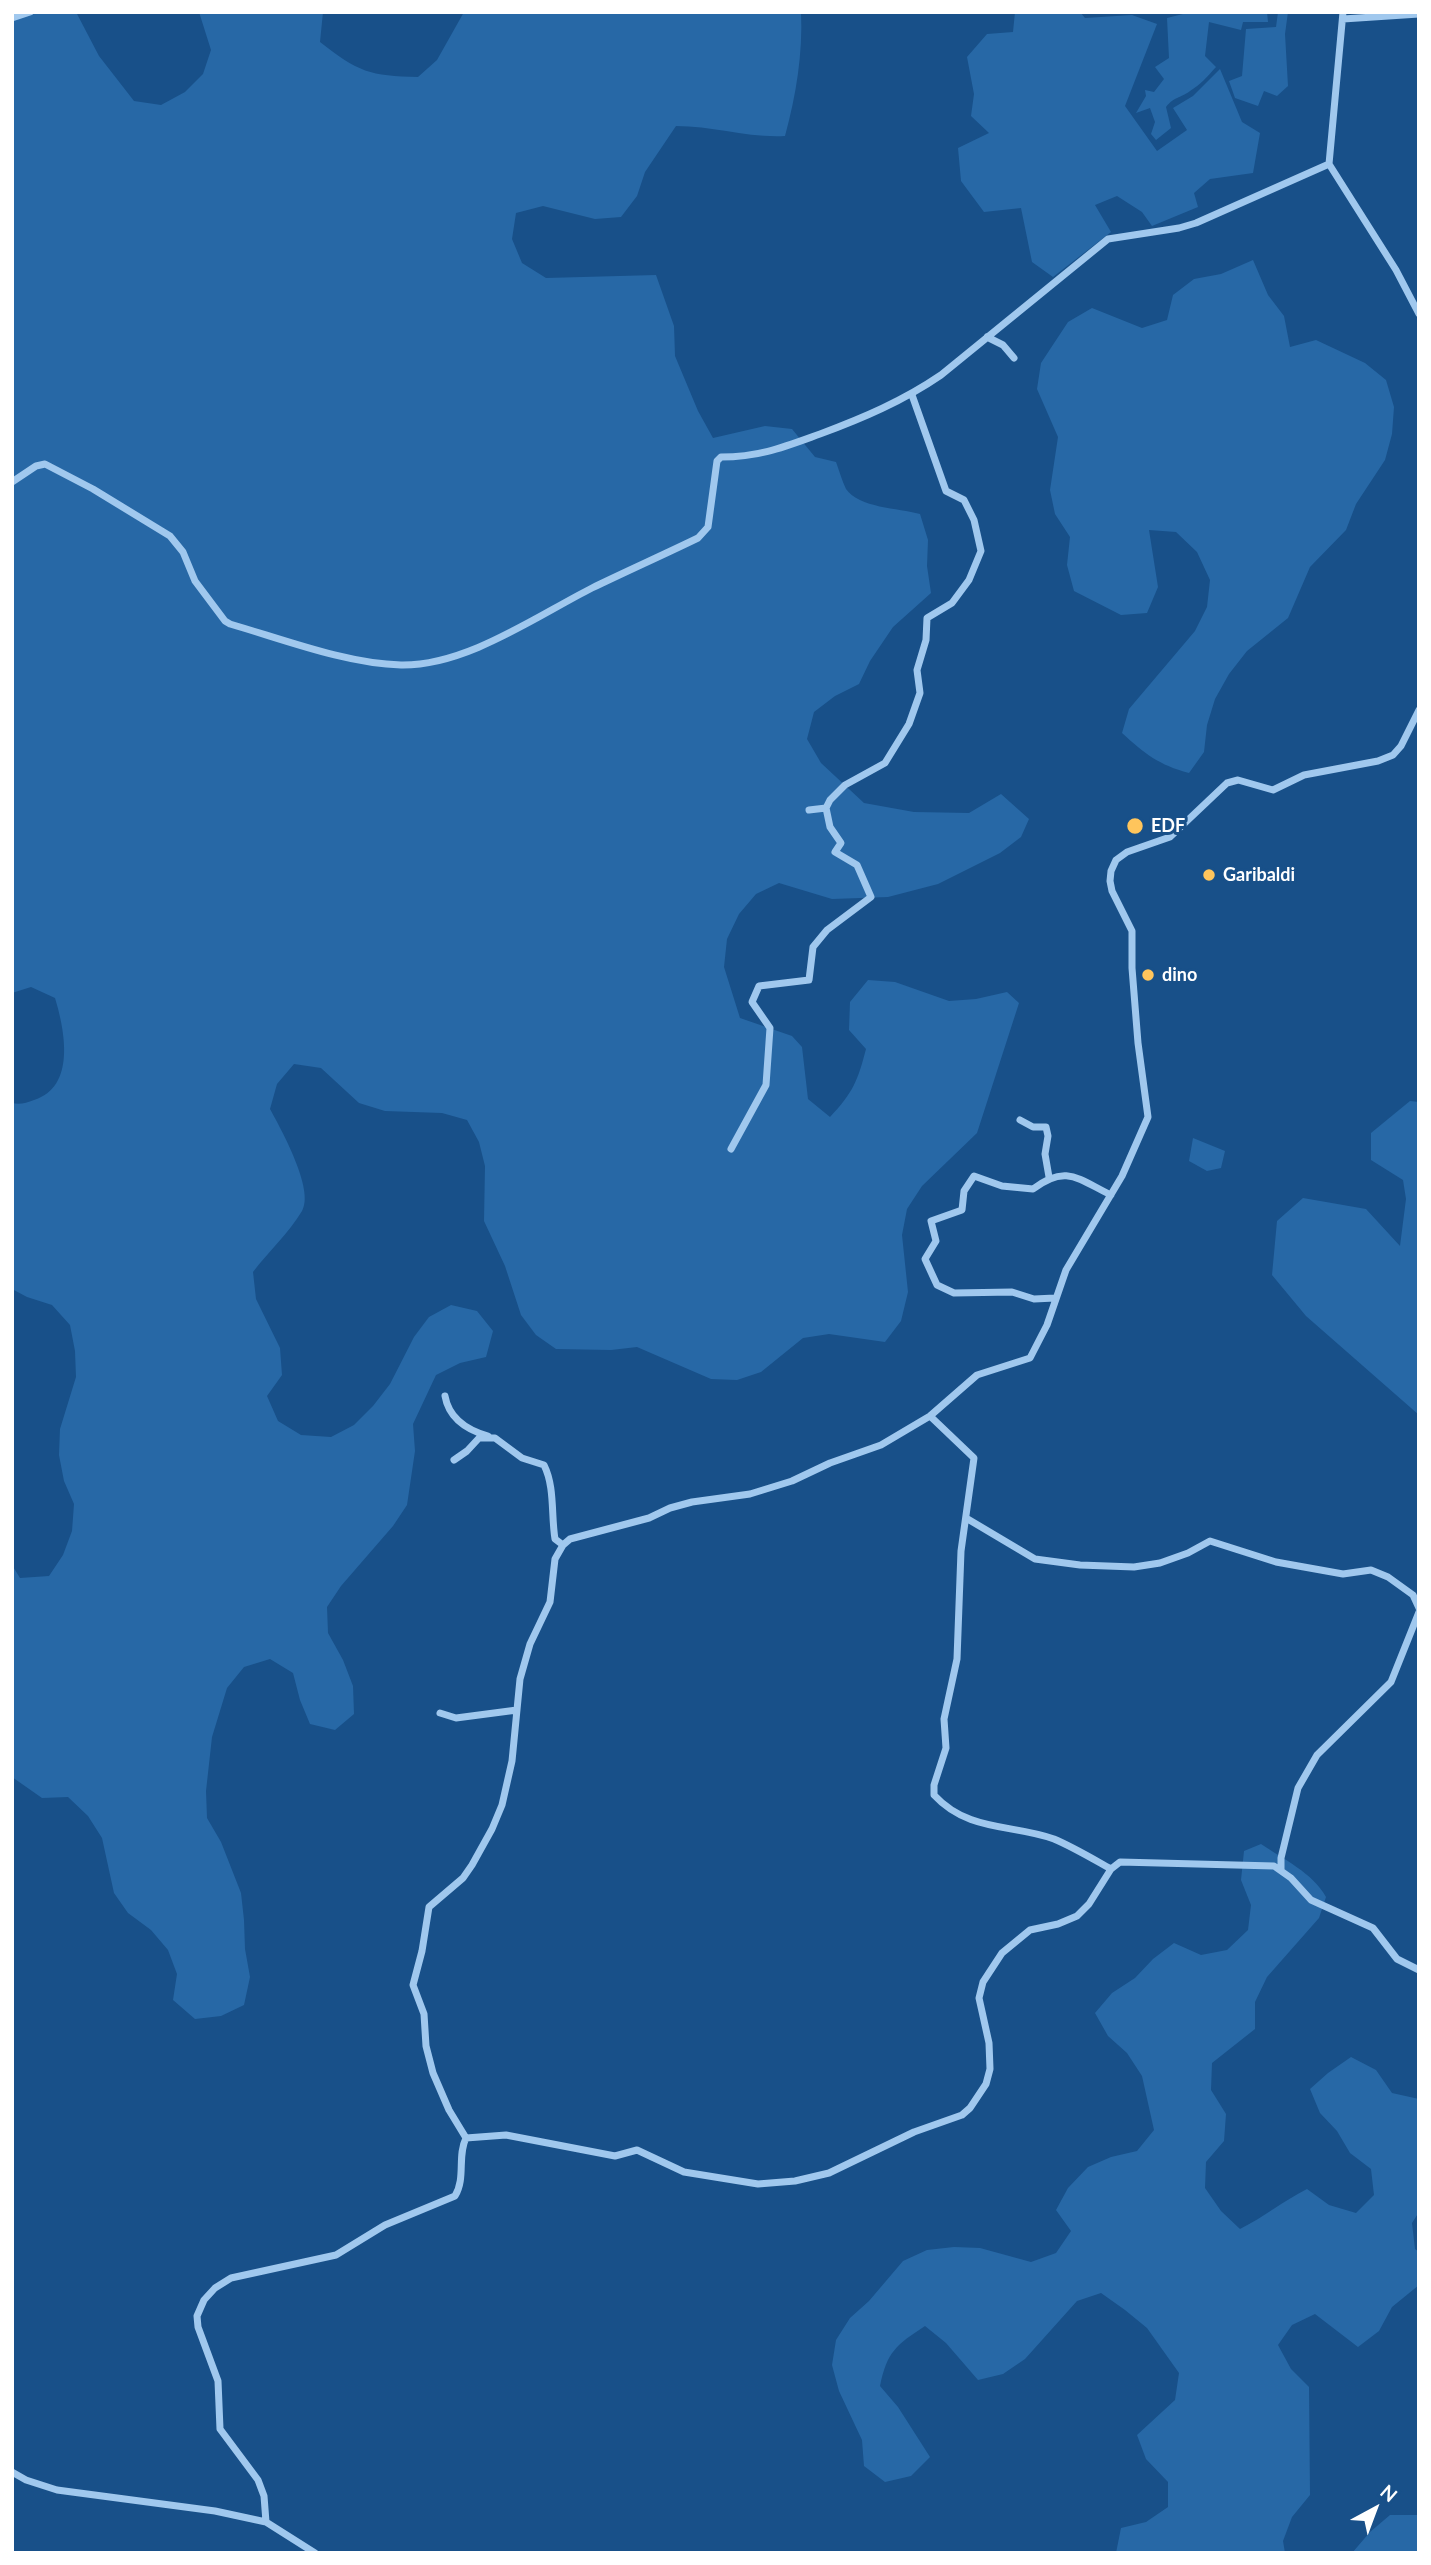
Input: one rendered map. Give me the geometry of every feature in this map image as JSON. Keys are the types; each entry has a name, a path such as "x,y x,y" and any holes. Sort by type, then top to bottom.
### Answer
{"street":[{"path":"12,18 30,12"},
{"path":"1419,14 1343,16 1329,164 1396,270 1419,314"},
{"path":"12,482 36,466 45,464 93,489 170,536 183,552 199,588 230,624 350,658 418,665 480,647 593,587 698,538 708,527 717,461 721,457 761,455 876,413 912,395 941,375 1108,239 1196,223 1329,164"},
{"path":"988,337 1003,345 1014,358"},
{"path":"731,1149 766,1086 770,1028 752,1002 759,986 808,980 813,947 827,930 871,897 857,865 835,852 841,843 830,827 826,808 845,785 885,763 909,724 919,693 917,670 926,640 927,618 952,603 969,580 981,551 974,520 964,500 947,491 912,395"},
{"path":"466,2138 449,2110 433,2073 426,2046 424,2014 413,1985 426,1931 428,1910 463,1878 488,1837 502,1805 512,1761 524,1664 530,1644 550,1602 555,1559 563,1545 570,1539 649,1518 691,1502 750,1494 881,1445 930,1416 977,1375 1030,1358 1047,1325 1066,1270 1111,1195 1133,1152 1147,1116 1132,968 1132,930 1112,891 1110,881 1116,860 1127,852 1170,837 1220,787 1233,780 1277,789 1304,775 1378,761 1394,755 1419,710"},
{"path":"809,810 826,808"},
{"path":"1020,1120 1033,1127 1046,1127 1048,1177"},
{"path":"1055,1298 1034,1299 1012,1292 954,1293 936,1285 925,1259 936,1241 931,1221 962,1210 964,1191 974,1177 1002,1186 1032,1189 1048,1177 1071,1175 1111,1195"},
{"path":"445,1396 454,1418 469,1429 495,1438 522,1458 544,1465 551,1491 555,1539 563,1545"},
{"path":"930,1416 974,1457 958,1591 957,1659 944,1719 946,1748 934,1785 934,1795 960,1815 976,1822 1052,1839 1111,1869"},
{"path":"454,1460 479,1438 495,1438"},
{"path":"966,1518 1035,1559 1080,1565 1134,1567 1160,1563 1188,1553 1210,1541 1276,1562 1343,1574 1371,1570 1388,1577 1413,1595 1419,1610 1391,1682 1317,1755 1298,1788 1280,1858 1281,1870"},
{"path":"440,1713 456,1718 517,1710"},
{"path":"466,2138 506,2135 615,2156 637,2150 684,2172 758,2184 829,2173 914,2132 962,2115 970,2108 986,2084 990,2069 989,2043 979,1998 983,1982 1002,1954 1030,1930 1058,1924 1077,1916 1089,1904 1111,1869 1121,1862 1274,1866 1311,1900 1373,1928 1397,1959 1419,1970"},
{"path":"266,2522 264,2496 257,2480 220,2429 218,2381 198,2327 197,2316 201,2305 215,2288 231,2278 336,2255 385,2225 455,2196 461,2178 462,2149 466,2138"},
{"path":"12,2472 26,2480 57,2490 215,2511 266,2522 315,2553"}],"shaded area":[{"path":"12,12 76,12 99,56 134,101 161,105 185,92 203,74 211,50 199,12 323,12 320,42 345,60 376,73 418,77 437,60 464,12 801,12 798,74 785,136 676,126 645,172 637,196 621,217 595,219 543,206 516,213 512,239 522,263 546,278 656,275 674,326 675,356 698,411 713,438 765,426 792,429 815,457 836,462 846,489 852,495 869,504 920,514 928,540 927,566 931,593 893,627 870,661 859,684 835,696 814,712 807,739 821,763 864,803 914,812 969,813 1001,794 1029,819 1021,837 1000,853 938,884 888,897 832,899 779,883 756,894 739,914 727,939 724,967 740,1018 792,1036 802,1047 808,1099 830,1117 849,1093 863,1060 866,1049 849,1030 850,1002 868,980 895,982 949,1001 976,999 1007,992 1019,1003 977,1133 922,1186 907,1209 902,1235 908,1292 901,1321 885,1342 829,1334 803,1338 761,1372 737,1380 711,1379 637,1347 611,1350 556,1349 536,1335 521,1315 505,1266 484,1221 485,1166 479,1142 467,1120 442,1113 385,1111 359,1103 321,1068 294,1064 277,1084 270,1109 295,1160 305,1201 297,1219 253,1272 256,1299 280,1348 282,1375 267,1396 278,1421 301,1435 331,1437 354,1425 390,1384 414,1337 429,1317 451,1305 477,1311 493,1331 486,1357 460,1363 436,1375 413,1424 415,1451 407,1505 327,1607 328,1633 353,1686 354,1714 335,1730 310,1724 293,1673 270,1659 244,1667 227,1688 212,1737 206,1791 207,1818 221,1842 241,1893 250,1977 244,2005 221,2016 195,2019 173,2000 177,1974 168,1950 151,1930 128,1913 114,1893 102,1838 88,1816 68,1797 42,1798 12,1777 12,1565 20,1578 49,1576 63,1555 72,1531 74,1504 64,1481 59,1455 60,1429 76,1377 70,1325 52,1305 12,1289 12,1103 34,1100 47,1093 56,1083 62,1071 64,1041 55,998 31,987 12,993"},
{"path":"1015,12 1080,12 1085,18 1132,15 1157,24 1125,106 1157,151 1187,130 1173,108 1193,96 1220,69 1242,122 1260,133 1253,173 1210,179 1194,193 1198,207 1152,226 1142,212 1117,196 1095,205 1111,232 1053,277 1032,262 1021,208 984,212 961,181 958,148 989,133 971,116 974,94 967,57 987,34 1013,32"},
{"path":"1191,12 1267,12 1268,22 1243,22 1241,30 1209,22 1205,56 1216,67 1197,86 1166,107 1171,128 1156,140 1151,134 1155,122 1150,108 1136,113 1146,96 1145,90 1154,92 1164,79 1155,67 1169,58 1167,18"},
{"path":"1278,12 1288,12 1285,34 1288,86 1277,96 1264,91 1258,106 1235,98 1229,81 1242,76 1246,29 1276,27"},
{"path":"1253,260 1268,295 1284,316 1290,347 1316,340 1365,363 1386,380 1394,407 1392,434 1385,460 1356,504 1346,530 1310,567 1288,618 1247,651 1229,674 1215,699 1207,725 1204,752 1189,773 1153,758 1122,733 1129,709 1195,631 1207,607 1210,580 1197,552 1176,532 1149,530 1158,587 1147,613 1121,615 1074,591 1067,565 1070,537 1055,514 1050,490 1058,437 1037,389 1041,363 1068,322 1092,308 1142,328 1167,320 1173,295 1194,279 1221,274"},
{"path":"1410,1101 1419,1102 1419,1415 1306,1316 1272,1275 1277,1221 1303,1198 1366,1209 1400,1246 1406,1199 1403,1180 1371,1160 1371,1133"},
{"path":"1193,1138 1225,1151 1221,1168 1207,1171 1189,1161"},
{"path":"1261,1844 1306,1874 1326,1897 1319,1918 1267,1977 1255,2002 1255,2029 1212,2063 1211,2090 1226,2114 1224,2141 1206,2162 1205,2188 1221,2211 1240,2229 1307,2189 1329,2205 1356,2213 1374,2195 1371,2169 1350,2153 1337,2131 1320,2113 1310,2089 1351,2057 1376,2070 1392,2093 1419,2099 1419,2212 1412,2223 1415,2249 1419,2252 1419,2285 1392,2307 1379,2331 1358,2347 1315,2314 1292,2325 1278,2345 1291,2369 1309,2387 1310,2495 1292,2517 1283,2541 1285,2553 1116,2553 1121,2528 1146,2522 1168,2507 1168,2482 1146,2459 1137,2435 1175,2400 1179,2373 1147,2328 1101,2293 1077,2301 1025,2359 1003,2374 978,2380 946,2343 925,2326 900,2344 886,2365 880,2386 898,2407 930,2457 911,2476 885,2482 864,2466 862,2440 839,2391 832,2365 836,2340 850,2318 869,2301 903,2261 927,2250 980,2248 1031,2262 1056,2253 1071,2231 1056,2210 1068,2188 1088,2167 1111,2157 1137,2151 1154,2130 1142,2076 1127,2053 1108,2036 1095,2013 1112,1993 1135,1978 1153,1959 1174,1943 1201,1955 1227,1950 1248,1930 1251,1905 1241,1880 1244,1851"},
{"path":"1390,2515 1418,2515 1419,2553 1352,2553 1370,2532"}],"place":[{"name":"EDF","path":"1135,826"},
{"name":"Garibaldi","path":"1209,875"},
{"name":"dino","path":"1148,975"}]}
